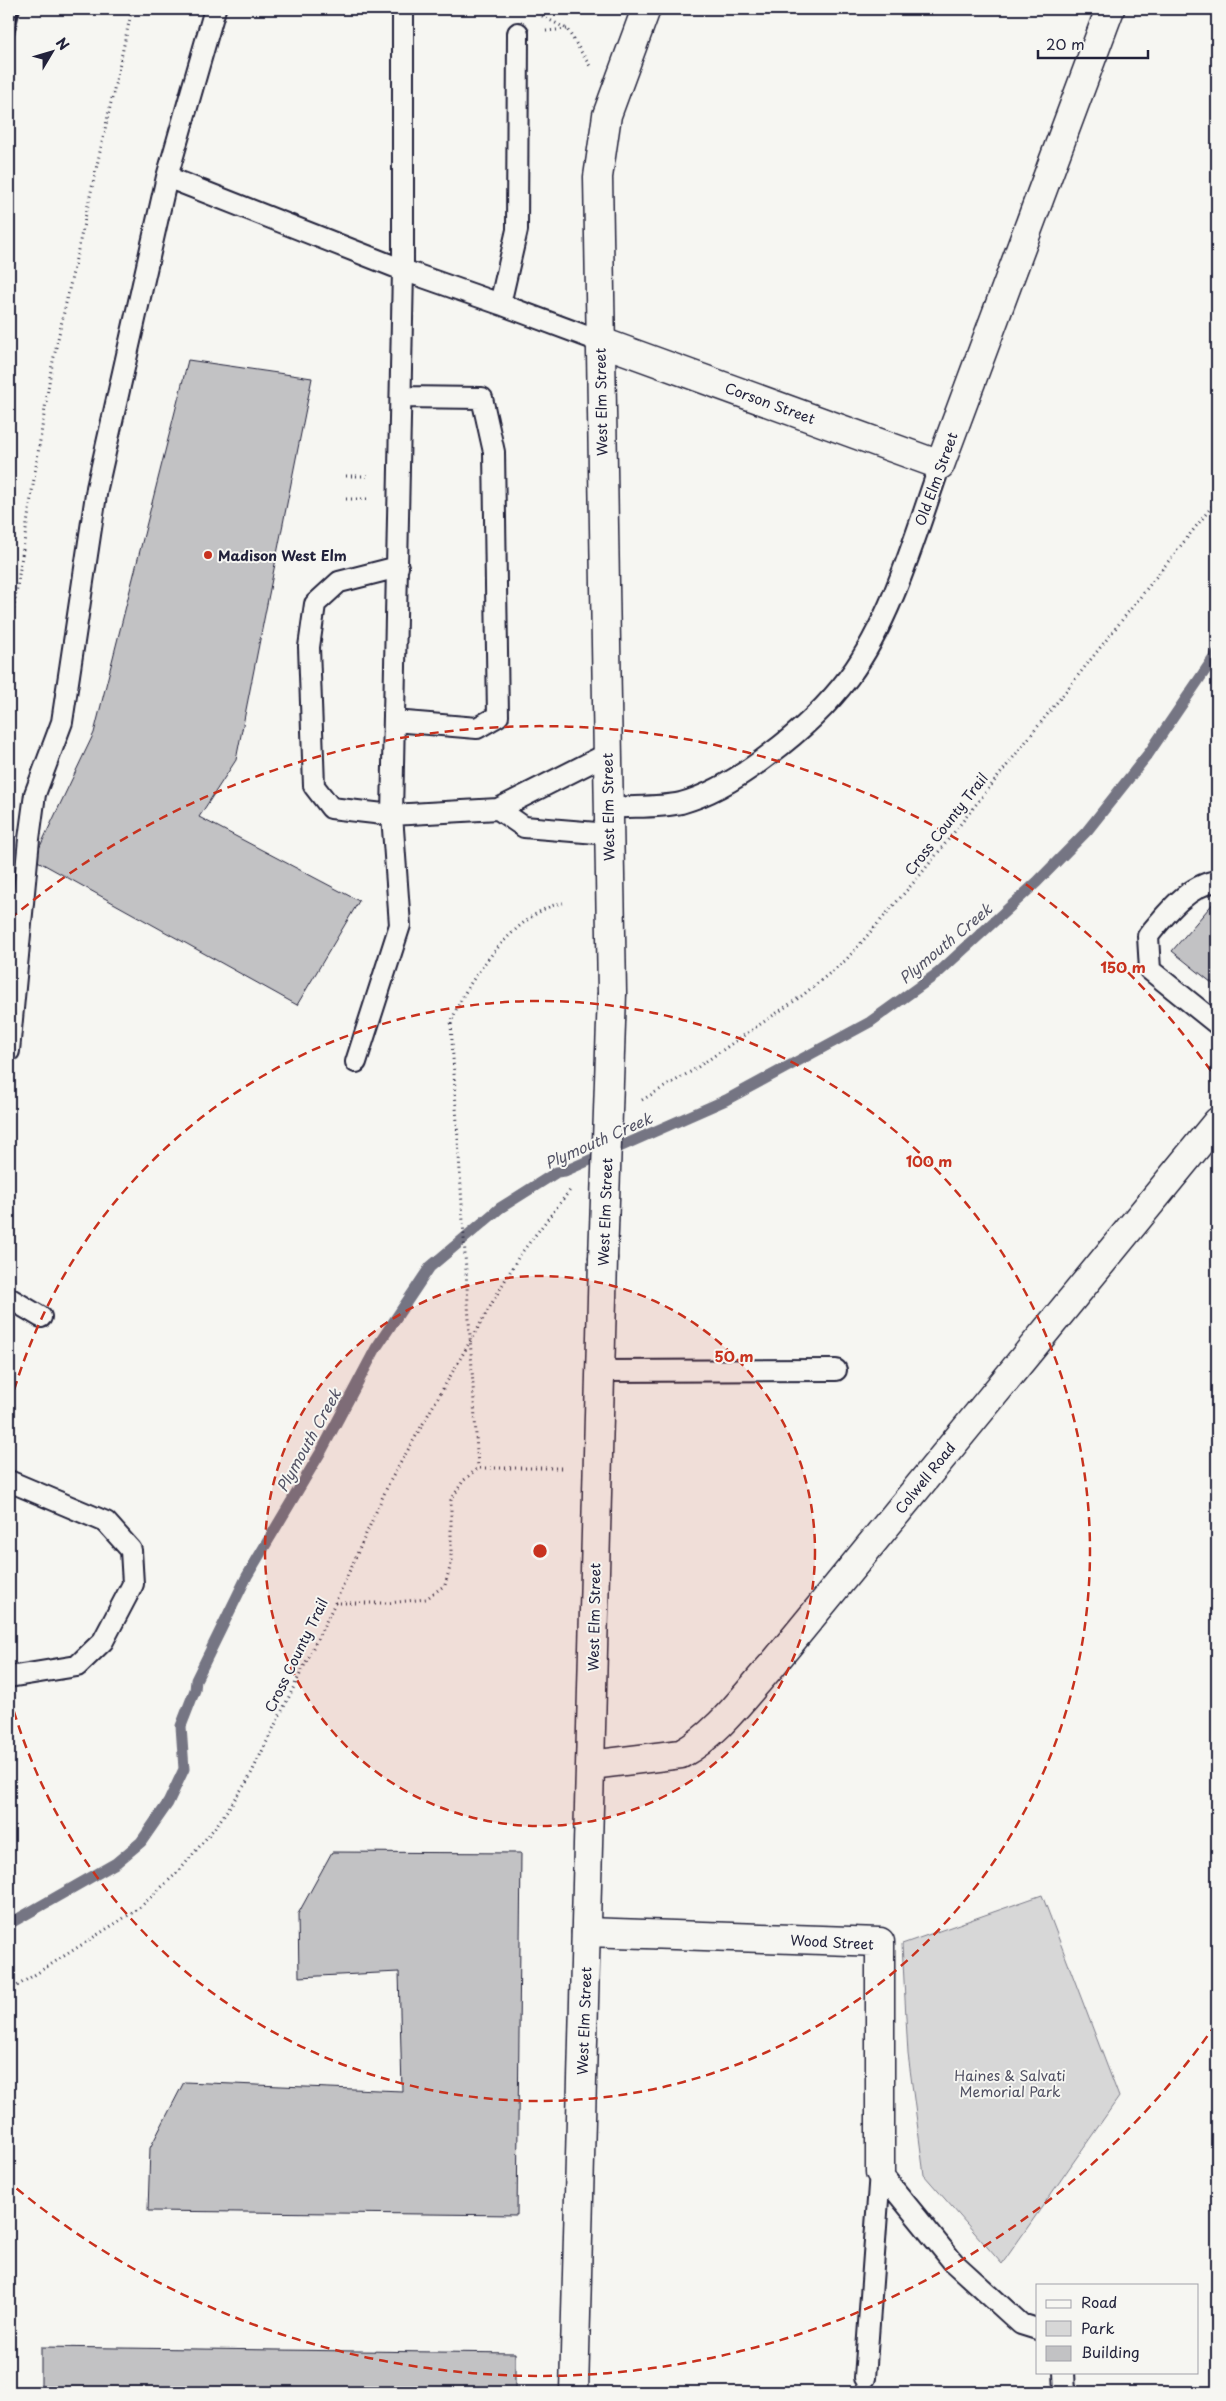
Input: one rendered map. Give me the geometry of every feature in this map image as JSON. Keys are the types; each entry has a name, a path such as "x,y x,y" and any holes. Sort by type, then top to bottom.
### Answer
{"main road":[{"name":"West Elm Street","path":"574,2392 603,1259 612,993 599,341 598,177 607,115 646,9"},
{"name":"Old Elm Street","path":"940,465 1110,9"},
{"name":"Corson Street","path":"599,341 940,465"},
{"name":"Colwell Road","path":"591,1765 681,1754 693,1747 714,1729 773,1664 1217,1122"},
{"name":"Wood Street","path":"586,1932 880,1942 880,2172"}],"lane":[{"path":"9,1051 28,848 35,794 62,722 97,488 167,177 215,9"},
{"path":"356,1062 400,925 392,815 403,270 403,9"},
{"path":"500,304 517,230 518,33"},
{"path":"167,177 403,270 599,341"},
{"path":"394,721 477,728 498,716 494,452 482,398 401,397"},
{"name":"Old Elm Street","path":"498,809 524,827 609,821 680,803 717,790 754,767 795,735 849,677 876,630 902,571 940,465"},
{"path":"398,567 339,582 315,604 309,647 314,786 331,808 392,815 498,809 607,754"},
{"path":"1217,882 1205,883 1168,911 1148,936 1150,970 1217,1024"},
{"path":"9,1298 41,1317"},
{"path":"600,1371 836,1370"},
{"path":"9,1481 106,1522 131,1550 133,1584 103,1641 77,1666 9,1677"},
{"path":"880,2172 954,2263 1021,2324 1036,2329"},
{"path":"865,2378 880,2172"},
{"path":"1064,2374 1065,2392"}],"path":[{"path":"9,639 51,370 132,9"},
{"path":"540,16 567,29 587,63"},
{"name":"Cross County Trail","path":"637,1103 692,1071 804,995 846,960 921,874 1217,500"},
{"path":"478,1468 451,1024 456,1007 498,948 527,920 550,905 564,903"},
{"name":"Cross County Trail","path":"9,1991 138,1909 180,1870 217,1825 248,1780 335,1603 389,1483 519,1256"},
{"path":"335,1603 388,1603 426,1599 445,1585 451,1564 451,1500 463,1481 478,1468 598,1467"}],"green space":[{"name":"Haines & Salvati Memorial Park","path":"1042,1895 1119,2097 1002,2264 924,2175 908,2054 902,1944"}],"building":[{"name":"Madison West Elm","path":"188,360 312,378 236,760 199,817 359,901 297,1005 34,859 94,733"},
{"path":"1215,901 1217,902 1217,987 1172,951"},
{"path":"332,1852 521,1853 517,2215 148,2211 150,2148 184,2082 402,2091 399,1972 299,1977 298,1914"},
{"path":"41,2347 515,2353 515,2392 41,2392"}],"waterway":[{"name":"Plymouth Creek","path":"9,1924 116,1863 141,1842 168,1803 184,1769 181,1726 195,1690 196,1680 247,1576 322,1450 376,1348 430,1267 500,1208 557,1172 565,1171 726,1100 870,1022 938,973 1037,882 1087,831 1149,753 1217,653"}],"railway":[{"path":"9,51 19,9"}],"place":[{"name":"Madison West Elm","path":"208,555"}]}
